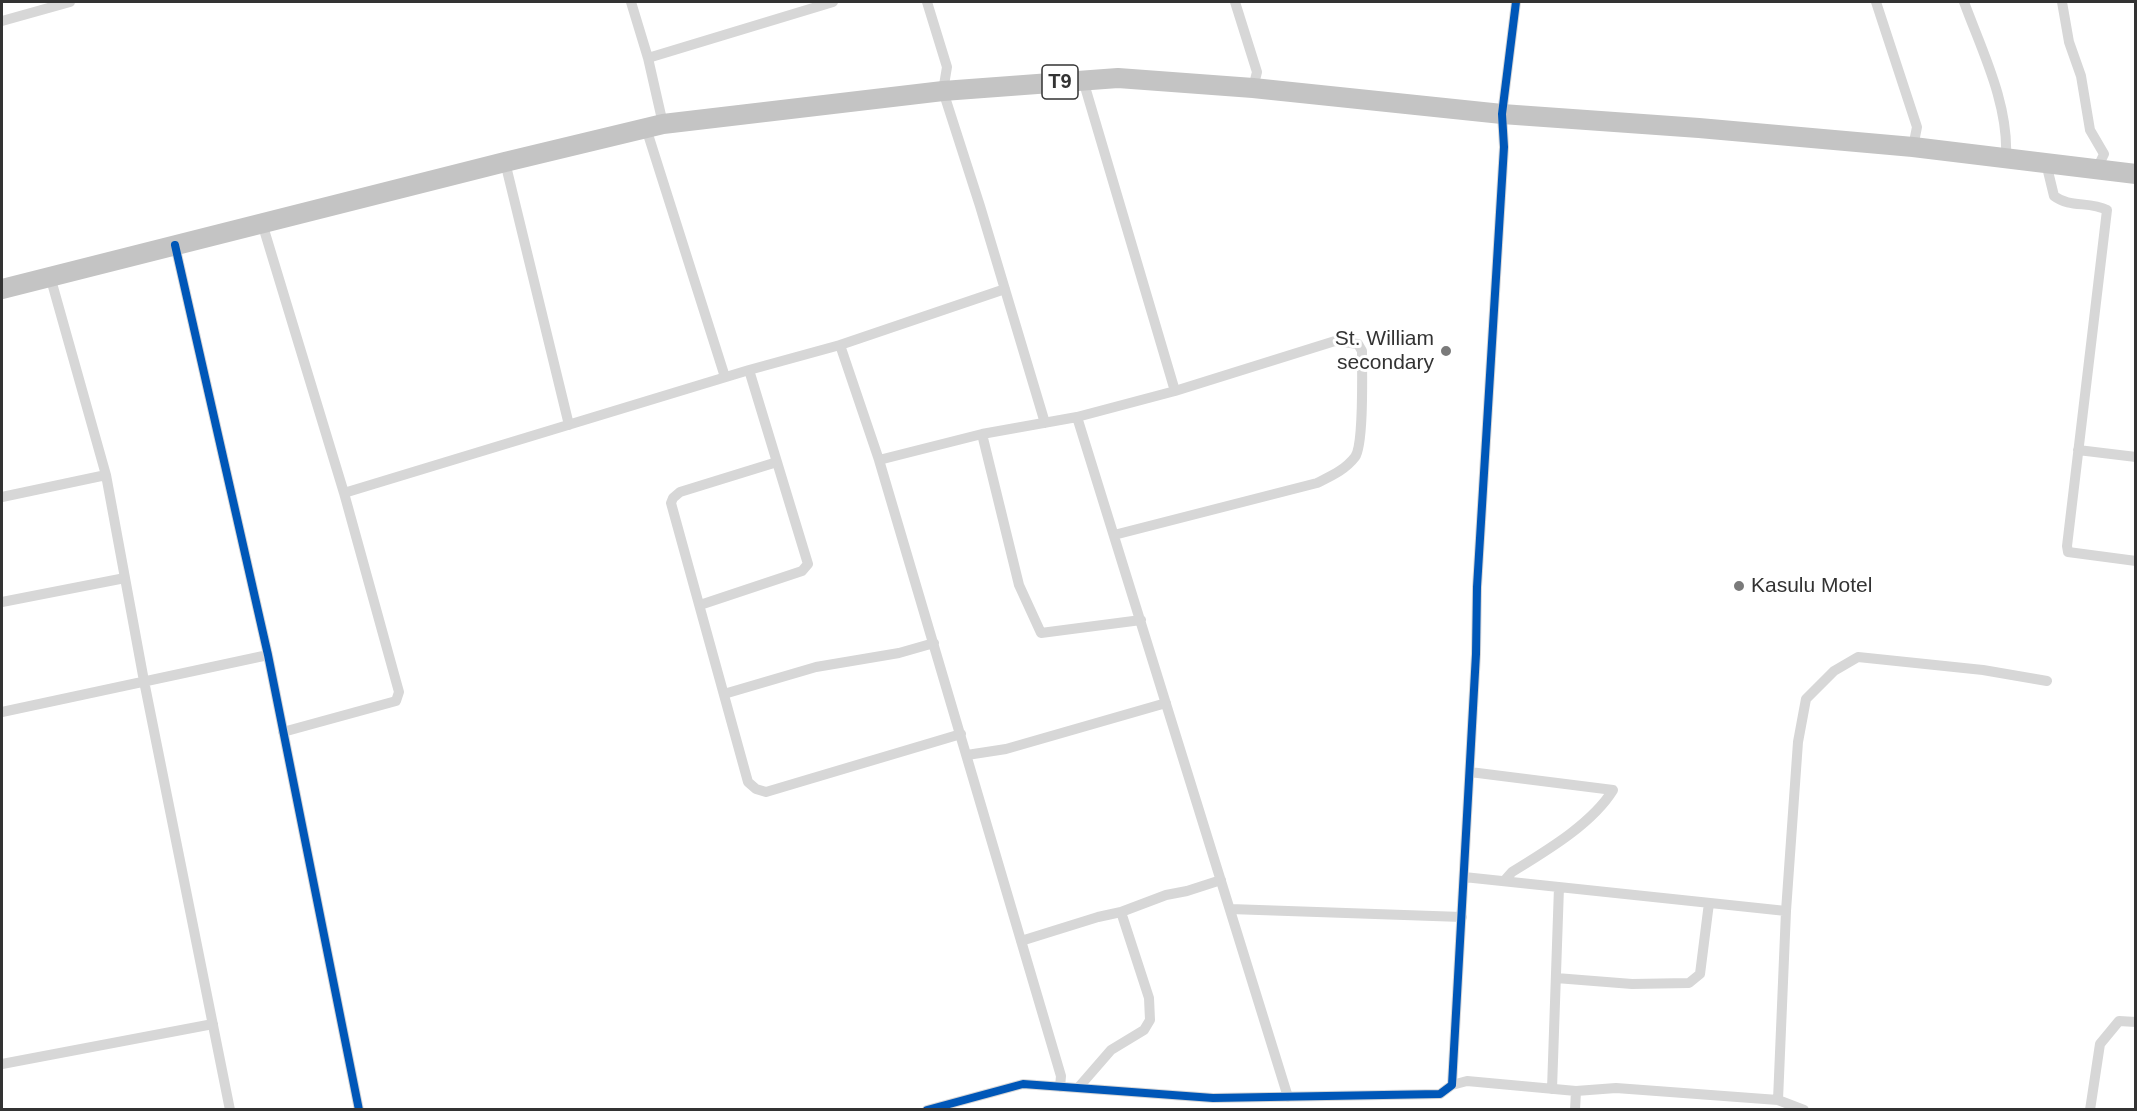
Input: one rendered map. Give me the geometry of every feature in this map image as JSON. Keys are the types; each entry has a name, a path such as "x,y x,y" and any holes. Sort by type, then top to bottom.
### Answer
{"highway":[{"name":"T9","path":"2,289 655,126 943,91 1118,78 1253,88 1502,114 1699,128 1913,147 2136,174"}],"street":[{"path":"2,21 70,2"},
{"path":"631,2 648,58 655,126 725,377"},
{"path":"648,58 833,2"},
{"path":"927,2 947,67 943,91 1045,423"},
{"path":"1235,2 1257,72 1253,88"},
{"path":"1452,1084 1476,654 1477,587 1504,147 1502,114 1516,2"},
{"path":"1876,2 1917,127 1913,147"},
{"path":"1964,2 1997,94 2007,137 2006,158"},
{"path":"2061,2 2069,42 2081,76 2090,130 2104,154 2097,169"},
{"path":"1083,80 1175,391"},
{"path":"505,162 569,425"},
{"path":"2046,163 2054,196 2064,203 2097,205 2106,210 2068,552 2136,561"},
{"path":"262,223 344,493 399,692 396,701 283,732"},
{"path":"175,245 268,655 359,1110"},
{"path":"50,276 106,475 144,681 230,1110"},
{"path":"344,493 725,377 840,345 1005,289"},
{"path":"879,460 982,434 1077,417 1175,391 1335,341 1358,344 1362,351 1359,440 1356,455 1342,470 1317,483 1114,535"},
{"path":"840,345 879,460 961,734 1060,1076 1060,1087"},
{"path":"699,604 802,571 808,564 749,370"},
{"path":"1077,417 1288,1097"},
{"path":"982,434 1019,585 1041,633 1141,620"},
{"path":"2078,450 2136,457"},
{"path":"777,462 681,492 670,503 748,782 756,789 766,792 961,734"},
{"path":"2,497 106,475"},
{"path":"2,602 125,578"},
{"path":"724,694 816,667 899,653 934,643"},
{"path":"2,711 268,655"},
{"path":"1778,1100 1786,911 1798,742 1806,699 1834,671 1858,657 1983,670 2047,681"},
{"path":"967,756 1006,749 1166,703"},
{"path":"1470,772 1613,790 1604,805 1512,872 1504,881"},
{"path":"1464,876 1786,911"},
{"path":"1021,941 1121,912 1166,894 1187,891 1221,880"},
{"path":"1552,1089 1559,887"},
{"path":"1556,978 1632,984 1689,983 1700,974 1709,903"},
{"path":"1230,909 1462,917"},
{"path":"1078,1089 1111,1050 1144,1030 1150,1020 1149,998 1121,912"},
{"path":"2090,1110 2100,1044 2119,1021 2136,1022"},
{"path":"2,1064 213,1024"},
{"path":"927,1110 1023,1084 1213,1104 1288,1097 1440,1094 1452,1084 1467,1081 1576,1091 1616,1088 1778,1100 1804,1110"},
{"path":"1575,1110 1576,1091"}],"cycle path":[{"path":"927,1110 1023,1084 1213,1098 1440,1094 1452,1085 1476,654 1477,587 1504,147 1502,114 1516,2"},
{"path":"175,245 268,655 359,1110"}],"place":[{"name":"St. William secondary","path":"1446,351"},
{"name":"Kasulu Motel","path":"1739,586"}]}
